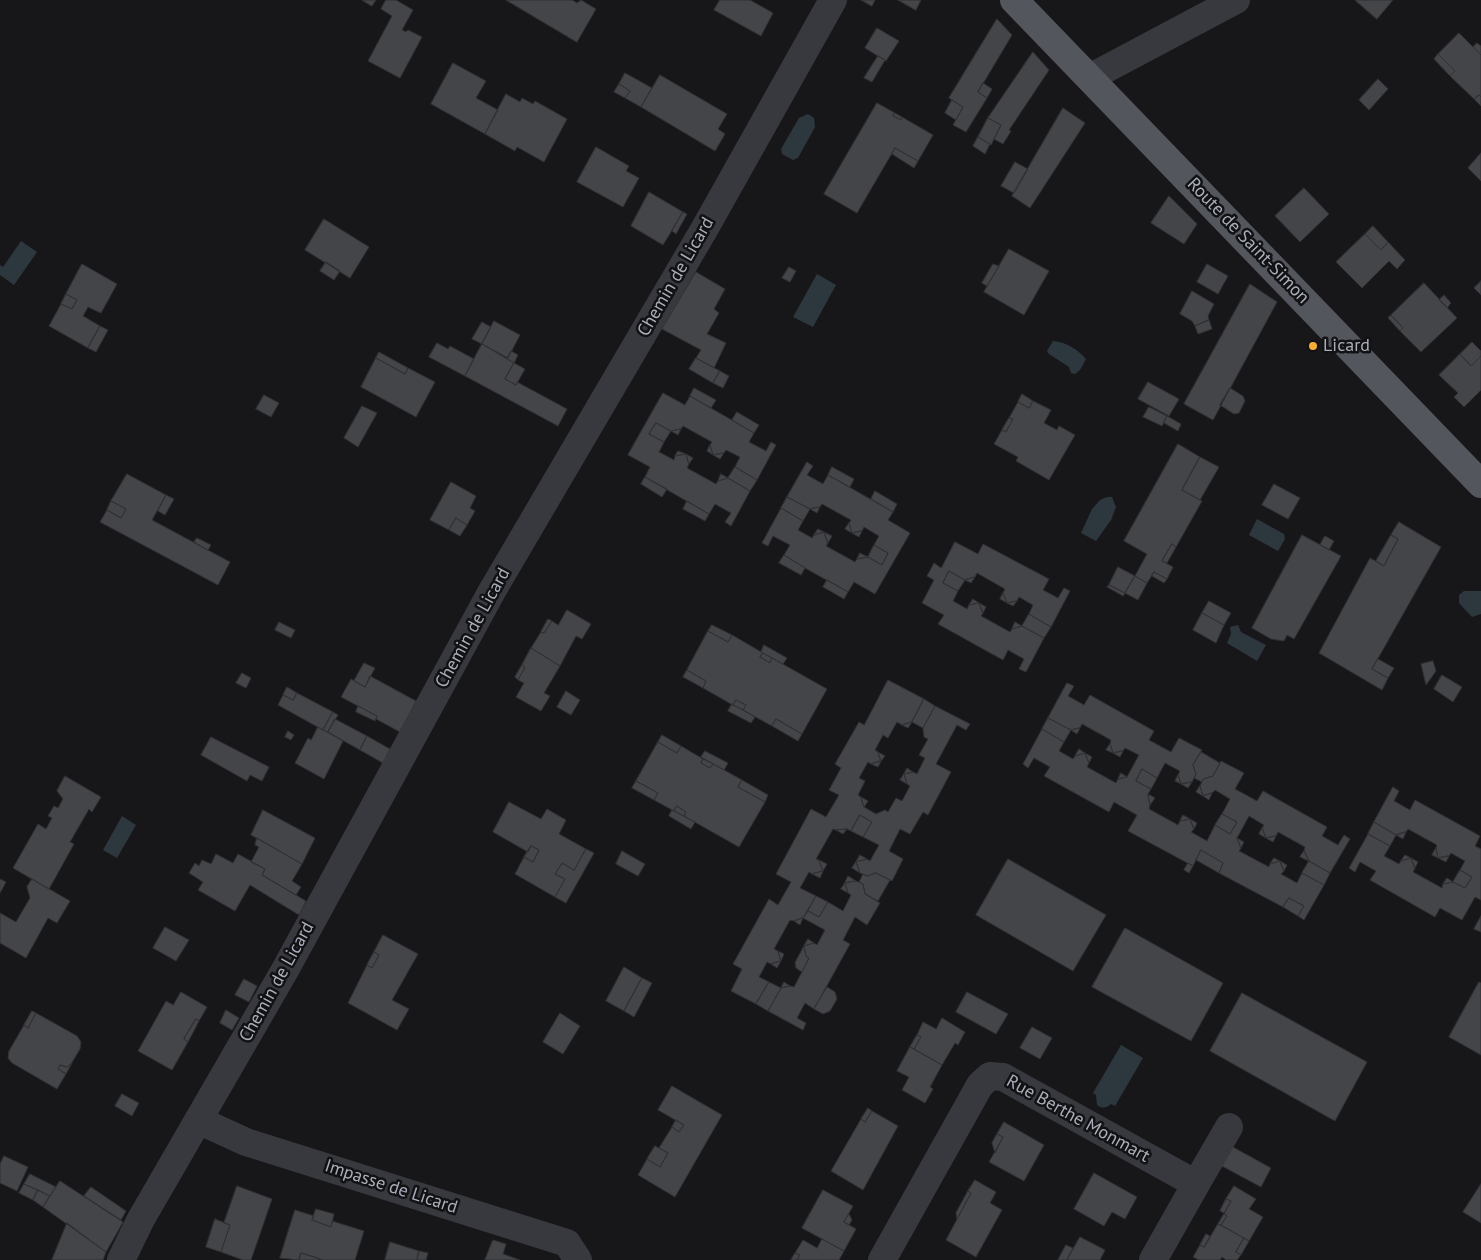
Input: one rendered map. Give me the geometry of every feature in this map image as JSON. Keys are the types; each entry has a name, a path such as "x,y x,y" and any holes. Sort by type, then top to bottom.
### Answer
{"main road":[{"name":"Route de Saint-Simon","path":"1014,0 1481,484"}],"street":[{"name":"Chemin de Licard","path":"121,1260 141,1219 285,970 492,591 705,228 833,0"},
{"path":"1091,78 1236,0"},
{"name":"Rue Berthe Monmart","path":"882,1260 980,1086 990,1076 1003,1077 1196,1184"},
{"name":"Impasse de Licard","path":"198,1120 246,1142 567,1243 578,1260"},
{"path":"1153,1260 1229,1126"}],"shaded area":[{"path":"808,114 814,118 815,127 798,158 793,160 782,154 781,149 799,118"},
{"path":"21,241 37,252 14,285 0,275 0,265 3,267"},
{"path":"817,274 836,285 813,327 793,317"},
{"path":"1053,341 1071,347 1086,359 1080,370 1075,374 1071,373 1069,367 1047,351"},
{"path":"1112,497 1116,507 1111,520 1096,541 1081,533 1092,509 1100,500"},
{"path":"1257,519 1284,534 1285,539 1278,551 1249,535"},
{"path":"1464,591 1481,591 1481,614 1472,617 1459,603 1459,595"},
{"path":"1238,625 1241,632 1266,645 1257,661 1227,643 1231,634 1230,627"},
{"path":"122,816 136,825 117,858 103,850"},
{"path":"1121,1045 1143,1058 1115,1106 1111,1104 1101,1107 1097,1105 1096,1095 1093,1093"}],"building":[{"path":"362,0 376,0 372,6"},
{"path":"386,0 396,0 413,10 402,30 406,32 408,30 422,37 400,78 368,61 392,16 381,9"},
{"path":"506,0 572,0 577,3 581,0 596,9 577,42"},
{"path":"720,0 750,0 773,13 761,36 714,10"},
{"path":"861,0 875,0 872,6"},
{"path":"898,0 921,0 916,10"},
{"path":"1355,0 1393,0 1377,19"},
{"path":"997,19 1012,35 978,92 987,98 966,132 953,125 963,107 949,98"},
{"path":"877,28 899,41 886,61 865,48"},
{"path":"1459,33 1481,55 1481,97 1479,95 1474,99 1450,76 1455,71 1438,54"},
{"path":"1477,43 1481,46 1481,55 1473,47"},
{"path":"1033,52 1049,70 1009,130 1011,131 1003,144 994,139 1001,125 988,118"},
{"path":"1438,54 1455,71 1450,76 1434,59"},
{"path":"878,56 885,60 872,82 864,78"},
{"path":"453,63 486,81 476,98 498,110 485,134 431,104"},
{"path":"625,73 652,88 641,107 625,98 630,91 619,84"},
{"path":"660,75 727,114 718,129 725,134 715,151 641,107"},
{"path":"1378,79 1388,89 1369,110 1359,100"},
{"path":"983,83 992,89 987,98 978,92"},
{"path":"619,84 630,91 625,98 614,92"},
{"path":"506,94 520,102 522,98 533,104 535,101 567,119 544,162 517,147 515,151 485,134"},
{"path":"1479,95 1481,97 1481,106 1474,99"},
{"path":"952,100 963,107 956,120 945,113"},
{"path":"877,103 895,113 893,116 901,120 902,117 933,135 918,161 895,148 857,213 824,194"},
{"path":"1063,108 1085,123 1030,208 1012,196"},
{"path":"895,113 902,117 901,120 893,116"},
{"path":"988,118 1001,125 991,145 978,137"},
{"path":"978,137 990,144 985,154 973,146"},
{"path":"596,147 629,166 626,171 639,178 623,207 577,182"},
{"path":"895,148 918,161 914,168 892,154"},
{"path":"1481,153 1481,181 1468,168"},
{"path":"1015,162 1028,169 1014,193 1001,186"},
{"path":"1304,188 1329,214 1300,242 1275,216"},
{"path":"649,192 683,212 663,245 631,226"},
{"path":"1169,196 1197,224 1184,244 1151,223"},
{"path":"683,212 687,214 676,234 672,231"},
{"path":"324,219 369,247 350,278 305,250"},
{"path":"1373,226 1388,242 1381,250 1365,234"},
{"path":"1365,234 1381,250 1388,242 1405,260 1397,269 1389,261 1362,288 1336,262"},
{"path":"1009,249 1049,271 1024,315 984,292"},
{"path":"326,262 340,271 334,280 320,271"},
{"path":"82,264 117,284 101,313 88,307 83,316 100,326 88,348 49,326 61,304 72,309 77,300 66,294"},
{"path":"993,264 999,266 987,286 982,283"},
{"path":"1207,264 1228,276 1218,294 1197,282"},
{"path":"789,267 796,271 790,282 782,278"},
{"path":"696,272 725,289 714,309 719,313 707,334 726,343 714,368 696,358 701,350 662,329"},
{"path":"1481,281 1481,295 1474,288"},
{"path":"1424,283 1457,318 1421,352 1400,331 1403,328 1391,315"},
{"path":"1250,284 1277,302 1213,420 1184,404"},
{"path":"1192,291 1214,304 1208,316 1209,320 1195,326 1192,321 1180,314"},
{"path":"66,294 77,300 72,309 61,304"},
{"path":"1444,295 1451,303 1447,308 1439,300"},
{"path":"1391,315 1403,328 1400,331 1388,318"},
{"path":"1209,320 1212,329 1198,334 1195,326"},
{"path":"494,321 520,335 508,358 482,344"},
{"path":"482,322 491,327 482,344 472,339"},
{"path":"100,326 108,330 96,352 88,348"},
{"path":"1472,342 1481,351 1481,356 1471,366 1460,354"},
{"path":"437,343 448,349 450,346 474,359 465,376 429,357"},
{"path":"482,344 514,363 505,379 516,385 517,382 567,409 558,426 465,376"},
{"path":"511,351 518,355 514,363 507,359"},
{"path":"379,352 408,368 405,374 376,358"},
{"path":"1460,354 1471,366 1481,356 1481,390 1464,407 1454,397 1458,393 1439,375"},
{"path":"376,358 405,374 408,368 435,382 416,417 361,387"},
{"path":"696,358 720,371 713,383 689,369"},
{"path":"514,363 525,369 516,385 505,379"},
{"path":"720,371 729,376 723,388 713,383"},
{"path":"1148,382 1179,399 1169,416 1138,399"},
{"path":"694,388 716,400 711,408 690,396"},
{"path":"1230,388 1243,396 1245,401 1239,413 1234,414 1220,405"},
{"path":"663,393 685,405 690,396 754,433 749,442 766,451 771,442 776,445 757,480 735,467 740,457 726,450 724,453 713,455 710,445 712,442 683,426 681,429 671,431 656,423 649,434 664,442 659,452 674,460 675,456 686,454 689,464 687,468 716,484 718,481 728,478 750,491 731,526 725,522 731,513 715,504 709,514 645,477 650,467 628,455"},
{"path":"1022,394 1033,401 1029,408 1018,402"},
{"path":"264,395 279,403 271,417 256,409"},
{"path":"1033,401 1051,410 1044,423 1057,430 1059,426 1075,435 1049,480 1016,461 1018,457 994,444 1002,430 1006,432 1013,419 1009,418 1018,402 1029,408"},
{"path":"362,406 377,413 358,447 344,438"},
{"path":"1149,407 1167,416 1162,426 1143,417"},
{"path":"737,412 759,425 754,433 732,420"},
{"path":"1167,416 1181,424 1178,431 1164,423"},
{"path":"1009,418 1013,419 1006,432 1002,430"},
{"path":"656,423 671,431 664,442 649,434"},
{"path":"681,429 678,435 671,431"},
{"path":"1178,444 1200,457 1182,490 1202,501 1176,547 1172,544 1162,561 1173,567 1167,579 1154,572 1147,583 1135,576 1147,554 1124,541"},
{"path":"710,445 713,455 707,451"},
{"path":"678,451 686,454 675,456"},
{"path":"724,453 720,459 713,455"},
{"path":"686,454 693,458 689,464"},
{"path":"1200,457 1219,467 1200,500 1182,490"},
{"path":"807,462 813,466 807,475 823,484 828,475 893,512 888,520 910,533 875,594 854,582 848,592 805,568 784,555 790,545 773,536 768,546 762,543 781,508 803,521 798,530 812,538 814,535 824,532 828,543 826,546 855,562 857,559 868,557 882,565 888,553 874,545 879,536 864,527 862,531 852,533 849,523 851,520 822,504 820,507 810,509 787,497"},
{"path":"735,467 757,480 750,491 728,478"},
{"path":"832,467 854,479 850,487 828,475"},
{"path":"127,474 166,495 152,520 230,562 218,585 100,522 107,510 121,518 126,509 111,501"},
{"path":"721,474 728,478 718,481"},
{"path":"645,477 667,489 662,497 641,484"},
{"path":"451,482 476,496 470,508 475,511 467,525 456,518 449,530 430,520"},
{"path":"1274,484 1300,498 1288,519 1262,505"},
{"path":"875,491 897,504 893,512 871,499"},
{"path":"166,495 174,499 165,515 158,511"},
{"path":"787,497 810,509 803,521 781,508"},
{"path":"111,501 126,509 121,518 107,510"},
{"path":"687,501 709,514 705,521 683,509"},
{"path":"820,507 817,513 810,509"},
{"path":"456,518 467,525 460,536 449,530"},
{"path":"1399,522 1441,547 1372,669 1388,678 1382,690 1319,653 1370,558 1384,566 1398,539 1391,535"},
{"path":"849,523 852,533 845,529"},
{"path":"818,529 824,532 814,535"},
{"path":"862,531 859,537 852,533"},
{"path":"824,532 832,536 828,543"},
{"path":"1302,535 1341,556 1294,639 1287,635 1284,641 1271,639 1252,628"},
{"path":"1391,535 1398,539 1384,566 1376,561"},
{"path":"1325,536 1334,541 1329,550 1320,545"},
{"path":"197,538 211,545 208,550 194,542"},
{"path":"955,542 978,554 983,544 1049,579 1043,590 1058,598 1064,588 1070,591 1051,627 1029,614 1033,605 1019,597 1017,601 1007,603 1003,593 1005,589 977,573 975,577 965,580 949,571 943,583 958,591 953,601 967,609 969,605 979,603 983,613 981,616 1010,632 1012,629 1022,626 1044,638 1026,672 1019,669 1024,659 1008,650 1003,660 938,624 944,615 922,603 934,580 927,576 934,563 941,568"},
{"path":"1172,544 1176,547 1167,563 1162,561"},
{"path":"874,545 888,553 882,565 868,557"},
{"path":"860,553 868,557 857,559"},
{"path":"784,555 805,568 801,575 779,563"},
{"path":"1118,567 1135,576 1125,593 1109,585"},
{"path":"949,571 965,580 958,591 943,583"},
{"path":"1154,572 1167,579 1164,583 1152,576"},
{"path":"1135,576 1147,583 1138,600 1125,593"},
{"path":"975,577 971,583 965,580"},
{"path":"827,580 848,592 844,599 823,587"},
{"path":"1109,585 1125,593 1123,596 1107,587"},
{"path":"1003,593 1007,603 1000,599"},
{"path":"973,599 979,603 969,605"},
{"path":"1017,601 1013,606 1007,603"},
{"path":"1209,601 1231,613 1224,625 1202,613"},
{"path":"979,603 986,607 983,613"},
{"path":"567,610 591,624 582,639 576,636 560,666 531,648 541,632 544,633 552,621 558,625"},
{"path":"1202,613 1224,625 1216,643 1193,630"},
{"path":"1029,614 1051,627 1044,638 1022,626"},
{"path":"548,619 552,621 544,633 541,632"},
{"path":"279,622 295,630 291,638 275,630"},
{"path":"1015,622 1022,626 1012,629"},
{"path":"712,625 732,635 728,642 708,631"},
{"path":"708,631 728,642 732,635 763,653 760,657 770,663 772,658 827,689 802,734 776,719 772,726 743,710 746,705 736,700 733,705 703,688 706,681 687,670"},
{"path":"764,645 787,658 783,664 761,652"},
{"path":"531,648 560,666 544,693 550,696 541,711 516,697 524,683 518,680 525,667 522,665"},
{"path":"763,653 772,658 770,663 760,657"},
{"path":"1378,659 1394,668 1388,678 1372,669"},
{"path":"1433,661 1436,671 1426,685 1421,664"},
{"path":"364,663 375,668 365,687 354,681"},
{"path":"522,665 525,667 518,680 515,677"},
{"path":"687,670 706,681 703,688 683,677"},
{"path":"242,673 251,678 246,688 236,683"},
{"path":"1442,675 1462,687 1453,702 1434,689"},
{"path":"370,676 416,701 400,732 376,719 377,716 341,697 351,679 365,687"},
{"path":"888,680 924,699 912,722 902,725 897,722 888,738 883,735 875,750 878,752 881,761 871,764 868,762 859,778 865,781 858,795 861,797 864,807 876,814 885,810 888,812 896,798 902,801 910,786 907,784 904,774 913,772 917,774 925,758 919,755 928,739 924,737 923,728 935,706 970,724 966,730 957,725 936,764 951,772 928,815 923,812 910,834 900,829 889,851 903,859 892,881 876,873 867,876 860,873 856,862 867,859 870,861 879,845 863,837 872,822 860,815 851,831 847,829 833,829 816,859 819,860 823,871 812,874 809,872 800,888 816,896 803,918 794,921 790,920 774,949 778,951 781,961 771,964 767,962 759,977 769,982 756,1004 731,991 742,969 733,964 769,899 778,905 791,882 776,874 811,809 826,817 839,795 829,790 841,768 835,764 859,722 864,725"},
{"path":"1067,683 1074,686 1068,696 1084,705 1090,695 1154,731 1149,740 1171,752 1179,738 1202,750 1193,765 1196,774 1192,782 1181,784 1178,775 1180,771 1165,763 1157,778 1142,769 1136,781 1151,789 1148,794 1149,809 1178,825 1180,821 1190,819 1194,829 1191,832 1207,841 1215,825 1230,834 1237,822 1222,814 1230,799 1215,790 1203,796 1200,786 1203,779 1213,776 1221,761 1244,773 1235,789 1257,801 1263,791 1327,827 1322,836 1338,845 1344,835 1350,839 1330,873 1309,861 1304,851 1305,847 1278,832 1276,836 1266,838 1262,828 1264,825 1249,816 1237,838 1241,848 1239,851 1269,867 1270,864 1280,861 1284,871 1281,874 1297,883 1302,873 1324,885 1304,920 1298,916 1304,906 1289,898 1283,907 1219,873 1223,863 1201,850 1193,866 1128,831 1137,815 1114,802 1109,812 1044,776 1050,767 1034,758 1028,768 1023,764 1042,729 1064,742 1059,751 1073,759 1075,756 1085,753 1089,763 1087,767 1116,783 1118,779 1127,777 1139,755 1125,748 1123,751 1113,753 1110,744 1111,740 1082,724 1080,728 1071,730 1048,718"},
{"path":"287,687 297,693 293,700 283,695"},
{"path":"566,691 580,700 571,715 557,707"},
{"path":"297,693 333,712 323,730 278,705 283,695 293,700"},
{"path":"924,699 935,706 923,728 912,722"},
{"path":"736,700 746,705 743,710 733,705"},
{"path":"732,704 755,717 751,723 728,711"},
{"path":"358,706 377,716 375,721 356,712"},
{"path":"333,712 338,715 328,732 323,730"},
{"path":"1048,718 1071,730 1064,742 1042,729"},
{"path":"335,719 367,736 360,750 328,732"},
{"path":"776,719 802,734 798,741 772,726"},
{"path":"912,722 908,728 902,725"},
{"path":"318,727 343,741 324,779 295,763 308,738 311,740"},
{"path":"1080,728 1077,734 1071,730"},
{"path":"288,731 294,735 291,740 285,737"},
{"path":"662,735 681,746 677,753 658,742"},
{"path":"367,736 390,749 383,763 360,750"},
{"path":"211,737 269,767 262,781 250,775 247,781 201,755"},
{"path":"658,742 677,753 681,746 703,759 701,763 710,768 713,764 742,780 738,787 765,802 739,847 684,816 686,812 677,806 674,811 654,800 658,793 636,781"},
{"path":"1110,744 1113,753 1106,750"},
{"path":"1079,749 1085,753 1075,756"},
{"path":"705,751 728,763 724,770 701,757"},
{"path":"1123,751 1120,757 1113,753"},
{"path":"878,752 885,756 881,761"},
{"path":"1201,752 1220,763 1213,776 1203,779 1202,782 1194,778 1196,774 1193,765"},
{"path":"1085,753 1092,757 1089,763"},
{"path":"703,759 713,764 710,768 701,763"},
{"path":"881,761 878,767 871,764"},
{"path":"907,768 913,772 904,774"},
{"path":"1142,769 1157,778 1151,789 1136,781"},
{"path":"1121,773 1127,777 1118,779"},
{"path":"904,774 907,784 900,780"},
{"path":"1178,775 1181,784 1175,781"},
{"path":"65,776 101,797 92,812 89,809 70,842 74,844 49,889 13,868 38,824 46,829 52,818 48,816 54,806 58,808 63,799 57,791"},
{"path":"742,780 768,795 765,802 738,787"},
{"path":"636,781 658,793 654,800 632,788"},
{"path":"1192,782 1188,788 1181,784"},
{"path":"1200,786 1203,796 1196,792"},
{"path":"1393,787 1399,791 1394,801 1410,810 1415,800 1480,836 1475,846 1481,849 1481,900 1475,897 1462,920 1440,908 1435,917 1370,880 1376,871 1360,862 1355,872 1349,868 1368,834 1390,846 1384,856 1399,864 1401,861 1411,858 1415,868 1413,872 1442,888 1443,884 1453,882 1465,888 1472,877 1460,870 1465,861 1451,853 1449,856 1438,858 1437,845 1408,829 1406,832 1396,835 1374,822"},
{"path":"1212,793 1209,800 1203,796"},
{"path":"1148,794 1155,798 1150,805"},
{"path":"861,797 868,801 864,807"},
{"path":"509,802 541,819 547,809 566,820 559,834 586,849 574,870 562,863 555,874 565,879 555,897 515,874 524,857 533,862 539,850 531,846 528,852 493,832"},
{"path":"677,806 686,812 684,816 674,811"},
{"path":"263,810 315,838 302,864 251,835"},
{"path":"672,810 695,822 691,829 669,816"},
{"path":"1222,814 1237,822 1230,834 1215,825"},
{"path":"860,815 872,822 863,837 851,831"},
{"path":"1183,815 1190,819 1180,821"},
{"path":"1190,819 1197,823 1194,829"},
{"path":"1374,822 1396,835 1390,846 1368,834"},
{"path":"1262,828 1266,838 1259,834"},
{"path":"847,829 843,834 836,830"},
{"path":"1406,832 1403,839 1396,835"},
{"path":"1276,836 1273,842 1266,838"},
{"path":"257,838 302,864 292,881 301,887 296,895 262,875 265,869 251,862 259,847 255,845"},
{"path":"1237,838 1244,842 1241,848"},
{"path":"531,846 539,850 533,862 524,857"},
{"path":"1436,848 1438,858 1432,855"},
{"path":"586,849 594,853 566,903 555,897 565,879 555,874 562,863 574,870"},
{"path":"1201,850 1223,863 1219,873 1196,860"},
{"path":"622,851 645,864 638,876 616,864"},
{"path":"1304,851 1309,861 1300,857"},
{"path":"216,854 233,863 238,854 265,869 262,875 306,901 299,915 250,885 235,911 198,890 203,882 189,873 195,863 199,866 202,860 211,864"},
{"path":"860,855 867,859 856,862"},
{"path":"1405,855 1411,858 1401,861"},
{"path":"1449,856 1446,862 1438,858"},
{"path":"1274,858 1280,861 1270,864"},
{"path":"1411,858 1418,862 1415,868"},
{"path":"1008,859 1106,915 1073,971 976,915"},
{"path":"819,860 827,864 823,871"},
{"path":"1280,861 1287,865 1284,871"},
{"path":"1309,861 1330,873 1324,885 1302,873"},
{"path":"856,862 860,873 852,868"},
{"path":"1188,863 1193,866 1189,873 1184,870"},
{"path":"1460,870 1472,877 1465,888 1453,882"},
{"path":"823,871 820,878 812,874"},
{"path":"876,873 890,880 878,901 865,894 863,884 859,882 863,874 867,876"},
{"path":"848,876 856,881 845,883"},
{"path":"1447,878 1453,882 1443,884"},
{"path":"0,879 6,882 0,893"},
{"path":"32,879 70,901 57,923 48,918 26,958 0,943 0,913 16,922 30,898 27,887"},
{"path":"856,881 863,884 865,894 880,903 867,925 855,917 843,940 850,944 814,1009 805,1003 797,1018 806,1023 803,1030 768,1011 781,988 794,987 809,958 806,956 804,946 814,943 817,945 825,930 803,918 808,911 819,917 828,902 843,911 851,895 848,893 845,883"},
{"path":"845,883 848,893 841,889"},
{"path":"816,896 828,902 819,917 808,911"},
{"path":"1289,898 1304,906 1298,916 1283,907"},
{"path":"1481,916 1481,932 1474,929"},
{"path":"803,918 800,925 794,921"},
{"path":"165,927 189,940 176,961 153,948"},
{"path":"1125,928 1223,983 1191,1041 1092,987"},
{"path":"383,935 418,954 392,1000 409,1009 397,1030 348,1003 367,965 372,968 379,955 374,952"},
{"path":"808,939 814,943 804,946"},
{"path":"804,946 806,956 809,958 802,972 796,968 795,963"},
{"path":"778,951 784,954 781,961"},
{"path":"374,952 379,955 372,968 367,965"},
{"path":"781,961 777,968 771,964"},
{"path":"624,967 642,978 624,1011 606,1001"},
{"path":"642,978 652,983 634,1017 624,1011"},
{"path":"244,979 257,986 249,1002 235,995"},
{"path":"769,982 781,988 768,1011 756,1004"},
{"path":"784,982 790,986 781,988"},
{"path":"1479,982 1481,983 1481,1055 1449,1037"},
{"path":"827,987 835,992 837,999 830,1011 823,1014 814,1009"},
{"path":"181,992 207,1007 199,1021 196,1019 184,1039 188,1042 172,1070 138,1051 166,1001 173,1005"},
{"path":"967,992 1008,1014 996,1034 956,1012"},
{"path":"1242,993 1367,1062 1335,1121 1210,1051"},
{"path":"226,1010 239,1018 232,1030 220,1023"},
{"path":"32,1011 36,1013 28,1028 24,1025"},
{"path":"36,1013 77,1036 81,1042 80,1049 71,1064 67,1067 60,1065 58,1069 66,1074 57,1089 12,1063 8,1058 9,1051 24,1025 28,1028"},
{"path":"560,1013 580,1026 563,1054 543,1042"},
{"path":"942,1018 965,1032 958,1045 955,1043 942,1065 914,1049 921,1037 917,1035 923,1022 936,1029"},
{"path":"196,1019 199,1021 188,1042 184,1039"},
{"path":"1032,1027 1052,1038 1040,1059 1020,1048"},
{"path":"917,1035 921,1037 914,1049 910,1047"},
{"path":"910,1047 942,1065 930,1087 933,1089 925,1103 902,1090 909,1077 897,1071"},
{"path":"72,1063 66,1074 58,1069 60,1065 67,1067"},
{"path":"672,1086 722,1115 675,1197 638,1175 647,1159 660,1167 668,1153 659,1148 672,1127 679,1132 684,1125 658,1110"},
{"path":"122,1094 139,1103 132,1116 115,1106"},
{"path":"868,1108 872,1111 865,1122 861,1119"},
{"path":"872,1111 898,1126 863,1190 831,1171 861,1119 865,1122"},
{"path":"676,1120 684,1125 679,1132 672,1127"},
{"path":"1004,1122 1044,1145 1024,1181 989,1162 1003,1137 997,1134"},
{"path":"997,1134 1003,1137 995,1153 992,1143"},
{"path":"655,1146 668,1153 660,1167 647,1159"},
{"path":"1231,1146 1271,1168 1261,1187 1220,1165"},
{"path":"4,1156 28,1167 17,1191 0,1183 0,1164"},
{"path":"1094,1173 1137,1197 1125,1219 1112,1212 1104,1226 1074,1209"},
{"path":"30,1174 56,1187 50,1196 24,1184"},
{"path":"975,1180 996,1192 990,1203 1002,1210 976,1257 946,1240 971,1193 968,1191"},
{"path":"60,1181 123,1222 106,1252 43,1207"},
{"path":"24,1184 38,1190 33,1200 19,1193"},
{"path":"1481,1184 1481,1223 1463,1212"},
{"path":"237,1186 272,1199 251,1260 243,1260 221,1252 230,1225 224,1223"},
{"path":"1234,1186 1256,1199 1249,1209 1263,1217 1249,1241 1221,1225 1227,1216 1224,1214 1231,1201 1226,1199"},
{"path":"91,1187 126,1211 121,1220 84,1196"},
{"path":"38,1190 50,1196 43,1207 33,1200"},
{"path":"823,1190 853,1206 844,1222 856,1229 844,1251 802,1228"},
{"path":"968,1191 971,1193 957,1219 956,1213"},
{"path":"1226,1199 1231,1201 1224,1213 1220,1211"},
{"path":"316,1209 334,1214 331,1227 312,1220"},
{"path":"295,1210 314,1216 312,1220 331,1227 332,1221 364,1231 355,1260 323,1260 301,1253 299,1260 280,1258"},
{"path":"849,1214 852,1220 849,1225 844,1222"},
{"path":"1224,1214 1227,1216 1221,1225 1218,1224"},
{"path":"215,1219 230,1225 221,1252 206,1247"},
{"path":"67,1223 106,1252 103,1260 52,1260"},
{"path":"1218,1224 1244,1238 1236,1252 1241,1255 1237,1260 1226,1260 1222,1257 1220,1260 1199,1260 1193,1257 1200,1245 1204,1247"},
{"path":"1206,1234 1210,1236 1204,1247 1200,1245"},
{"path":"1080,1237 1105,1250 1100,1260 1067,1260"},
{"path":"1244,1238 1249,1241 1241,1255 1236,1252"},
{"path":"822,1239 844,1251 839,1260 797,1260 800,1255 795,1253 803,1240 817,1248"},
{"path":"493,1240 506,1244 503,1254 520,1260 485,1260"},
{"path":"390,1242 419,1251 417,1260 385,1260"},
{"path":"1066,1245 1073,1248 1067,1260 1058,1260"},
{"path":"419,1251 428,1253 426,1260 417,1260"},
{"path":"301,1253 321,1259 321,1260 299,1260"},
{"path":"795,1253 800,1255 797,1260 791,1260"}],"place":[{"name":"Licard","path":"1313,346"}]}
